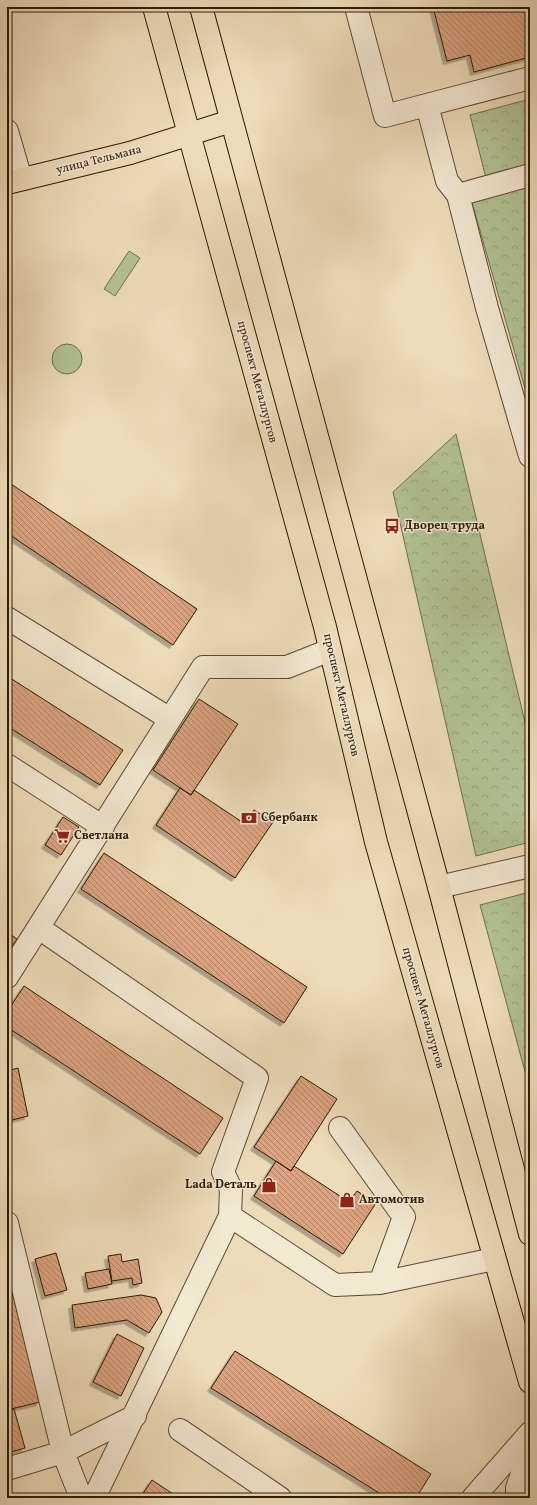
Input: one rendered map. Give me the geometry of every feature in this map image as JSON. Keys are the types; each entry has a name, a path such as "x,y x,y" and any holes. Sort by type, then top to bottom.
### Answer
{"main road":[{"name":"проспект Металлургов","path":"154,7 330,650 376,842 530,1382"},
{"path":"201,7 530,1234"},
{"name":"улица Тельмана","path":"14,181 130,153 189,133 231,121"}],"lane":[{"path":"356,7 385,116 530,78"},
{"path":"427,105 447,181 458,195 487,308 526,420 530,456"},
{"path":"7,131 14,181"},
{"path":"458,195 530,174"},
{"path":"7,618 170,719"},
{"path":"7,977 103,827 202,667 287,667 330,650"},
{"path":"7,765 103,827"},
{"path":"438,887 530,866"},
{"path":"39,928 258,1078 224,1172 231,1189 230,1216 135,1416 94,1498"},
{"path":"340,1128 404,1217 380,1283"},
{"path":"230,1216 335,1285 380,1283 494,1259"},
{"path":"7,1223 63,1452 81,1498"},
{"path":"7,1469 63,1452 135,1416"},
{"path":"180,1430 280,1498"},
{"path":"473,1498 530,1433"},
{"path":"517,1498 517,1488 530,1451"}],"green space":[{"path":"530,99 530,166 486,178 470,115"},
{"path":"530,183 530,406 471,199"},
{"path":"129,251 140,258 115,296 104,289"},
{"path":"67,344 78,348 82,359 78,370 67,374 56,370 52,359 56,348"},
{"path":"456,434 530,743 530,842 476,856 393,492"},
{"path":"530,892 530,1090 480,905"}],"building":[{"path":"433,7 530,7 530,57 474,72 470,55 447,61"},
{"path":"8,482 197,609 173,645 7,533"},
{"path":"7,676 123,750 100,785 7,726"},
{"path":"199,699 238,724 191,795 153,770"},
{"path":"180,788 191,795 194,790 245,824 254,810 273,822 235,878 156,825"},
{"name":"Светлана","path":"63,817 79,827 61,855 45,845"},
{"path":"104,853 307,987 284,1023 81,889"},
{"path":"7,932 17,939 7,954"},
{"path":"24,986 223,1118 200,1154 7,1027 7,1012"},
{"path":"18,1068 28,1116 8,1121 7,1071"},
{"path":"301,1076 337,1099 291,1171 254,1147"},
{"path":"276,1161 291,1171 294,1166 349,1202 357,1191 376,1203 343,1254 254,1196"},
{"path":"56,1253 67,1290 45,1296 35,1259"},
{"path":"121,1254 122,1262 138,1259 142,1283 133,1285 132,1278 112,1281 108,1256"},
{"path":"109,1269 112,1284 88,1289 85,1273"},
{"path":"7,1271 40,1402 7,1410"},
{"path":"141,1295 156,1298 162,1312 149,1333 127,1320 75,1328 72,1305"},
{"path":"117,1334 144,1348 121,1396 93,1382"},
{"path":"235,1351 431,1474 416,1498 387,1498 211,1388"},
{"path":"14,1409 25,1448 7,1453 7,1410"},
{"path":"152,1480 179,1498 140,1498"}],"place":[{"name":"Дворец труда","path":"392,526"},
{"name":"Сбербанк","path":"249,818"},
{"name":"Светлана","path":"62,836"},
{"name":"Lada Dеталь","path":"269,1185"},
{"name":"Автомотив","path":"347,1200"}]}
